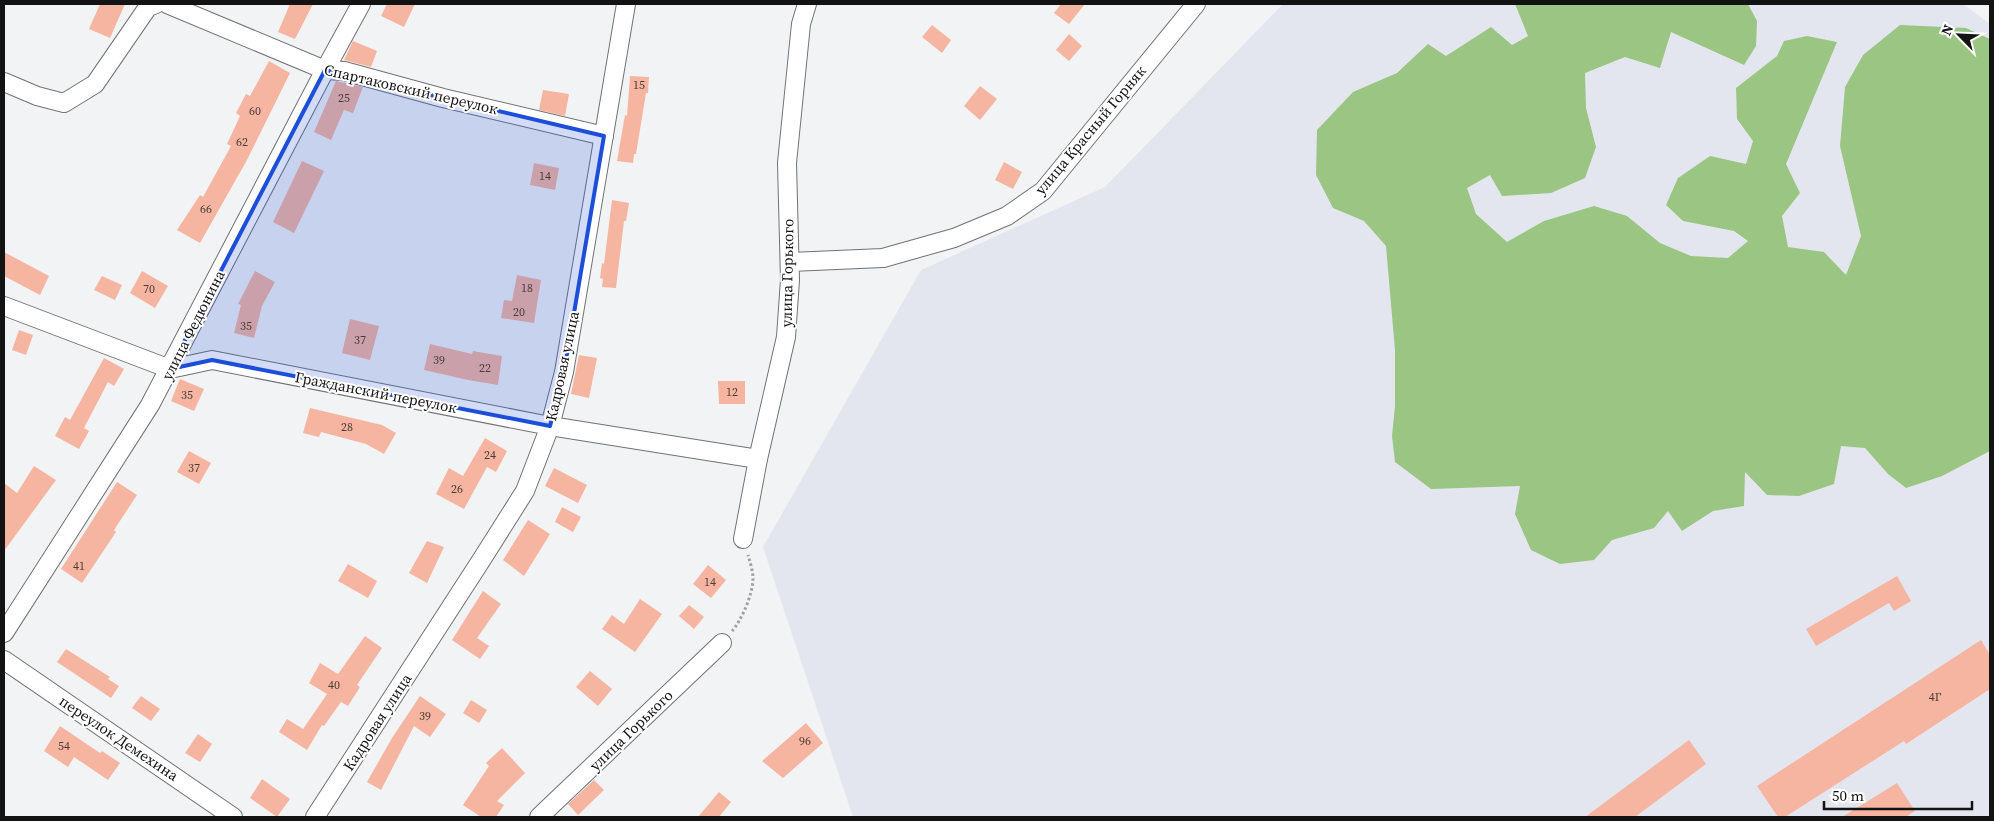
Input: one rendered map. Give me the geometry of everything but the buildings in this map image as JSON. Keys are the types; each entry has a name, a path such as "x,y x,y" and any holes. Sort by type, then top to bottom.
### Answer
{"street":[{"path":"4,82 36,96 64,103 95,84 148,7 156,4"},
{"name":"Спартаковский переулок","path":"166,4 324,70 344,72 604,136"},
{"name":"улица Федюнина","path":"4,633 150,405 324,70 361,4"},
{"name":"Кадровая улица","path":"315,817 525,491 550,426 564,372 626,4"},
{"name":"улица Горького","path":"743,539 758,459 786,337 790,262 787,163 801,24 807,4"},
{"name":"улица Красный Горняк","path":"790,262 883,258 954,238 1007,216 1043,191 1196,4"},
{"path":"4,306 170,369"},
{"name":"Гражданский переулок","path":"170,369 212,360 550,426 758,459"},
{"name":"улица Горького","path":"539,817 722,643"},
{"name":"переулок Демехина","path":"4,660 233,817"}],"path":[{"path":"722,643 739,624 753,579 743,539"}],"highlighted area":[{"path":"325,70 604,136 564,372 550,426 212,360 170,369"}],"shaded area":[{"path":"1283,4 1963,4 1990,24 1990,817 853,817 763,547 921,270 1105,187"}],"green space":[{"path":"1515,4 1748,4 1757,21 1756,46 1744,65 1671,32 1660,68 1625,57 1585,73 1586,108 1596,147 1585,178 1551,193 1502,196 1490,175 1467,188 1476,214 1507,242 1544,221 1594,206 1627,216 1660,243 1691,256 1728,258 1748,241 1734,231 1683,221 1666,205 1678,178 1710,156 1746,164 1753,141 1737,119 1736,88 1777,56 1784,41 1807,36 1837,42 1786,164 1800,193 1782,216 1788,247 1824,252 1846,275 1861,236 1840,146 1845,87 1863,55 1900,25 1966,28 1990,39 1990,451 1942,476 1906,488 1888,474 1865,448 1841,446 1834,484 1799,496 1767,495 1745,472 1744,506 1713,511 1682,531 1668,511 1654,528 1612,540 1594,560 1560,564 1531,550 1515,514 1520,486 1431,489 1395,462 1392,436 1395,406 1395,350 1386,246 1364,221 1333,208 1316,175 1317,130 1353,92 1397,73 1428,44 1446,56 1491,27 1512,45 1528,36"}]}
